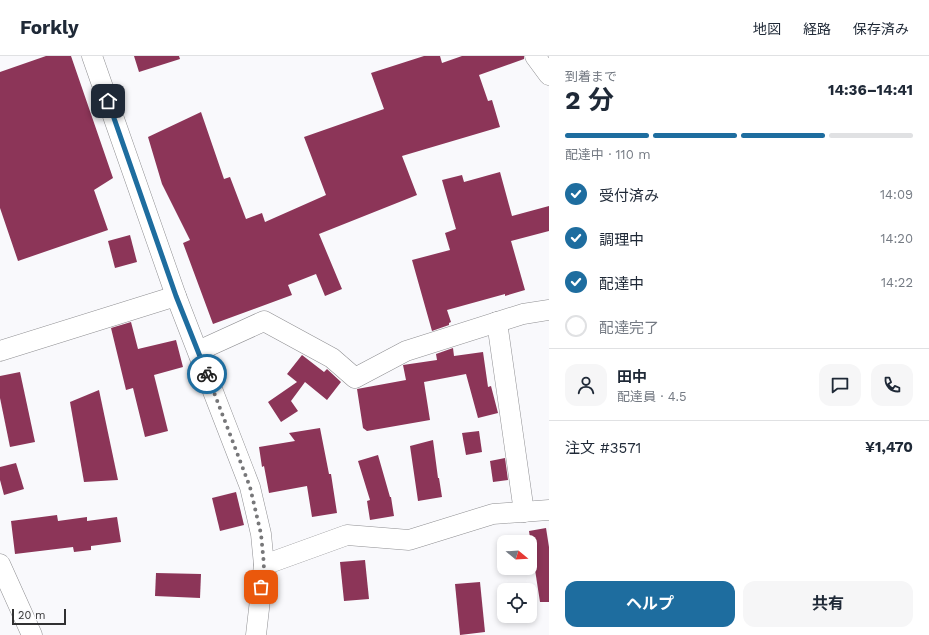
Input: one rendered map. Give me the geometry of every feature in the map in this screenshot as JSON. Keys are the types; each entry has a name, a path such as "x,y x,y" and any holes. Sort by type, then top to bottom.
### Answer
{"street":[{"path":"92,56 176,296 250,487 261,534 264,565 256,635"},
{"path":"535,56 549,75"},
{"path":"0,351 176,296"},
{"path":"198,351 264,321 332,358 355,378 406,351 523,314 549,310"},
{"path":"497,322 524,512"},
{"path":"264,565 347,535 409,540 493,514 549,510"},
{"path":"0,564 32,635"}],"building":[{"path":"46,56 71,56 113,178 94,190 108,230 18,261 0,208 0,72"},
{"path":"134,56 179,56 180,59 139,72"},
{"path":"424,56 440,56 442,63 462,56 524,56 524,59 479,75 488,101 492,100 500,127 402,156 417,195 319,234 342,289 325,296 316,274 288,285 292,295 213,324 183,243 190,240 162,184 148,137 201,112 224,179 230,177 246,219 262,213 265,222 326,195 304,137 384,109 371,73"},
{"path":"500,172 512,216 549,206 549,231 511,241 525,290 447,310 451,322 449,325 432,331 412,260 450,250 445,233 456,229 442,180 462,175 464,182"},
{"path":"130,235 137,262 115,268 108,241"},
{"path":"131,322 138,349 176,340 183,367 154,375 168,431 145,437 133,388 126,390 111,328"},
{"path":"453,348 454,356 483,352 488,387 491,386 498,413 478,418 466,374 424,382 430,420 367,431 363,428 357,389 406,380 403,365 437,360 436,354"},
{"path":"302,355 324,372 327,369 341,382 327,400 305,382 291,401 298,411 281,422 268,402 297,382 287,374"},
{"path":"20,372 35,442 10,447 0,398 0,376"},
{"path":"99,390 118,480 84,482 70,402"},
{"path":"320,428 329,474 331,474 337,513 312,517 307,486 269,493 264,466 262,467 259,447 295,441 289,433"},
{"path":"479,431 482,452 466,455 462,433"},
{"path":"433,440 442,497 418,501 410,446"},
{"path":"378,455 391,497 394,516 370,520 367,501 370,500 358,461"},
{"path":"505,458 508,480 493,482 490,461"},
{"path":"16,463 24,489 4,495 0,480 0,467"},
{"path":"236,492 244,525 220,531 212,498"},
{"path":"57,515 58,521 87,517 87,521 117,517 121,542 91,546 91,550 74,552 73,547 15,554 11,521"},
{"path":"546,528 549,547 549,602 540,602 536,575 537,535 530,535 529,531"},
{"path":"365,560 369,599 344,601 340,562"},
{"path":"156,573 201,574 200,598 155,596"},
{"path":"480,582 485,632 460,635 455,584"}],"way so far":[{"path":"207,374 250,487 261,534 264,565 261,587"}],"route":[{"path":"108,101 176,296 207,374"}]}
